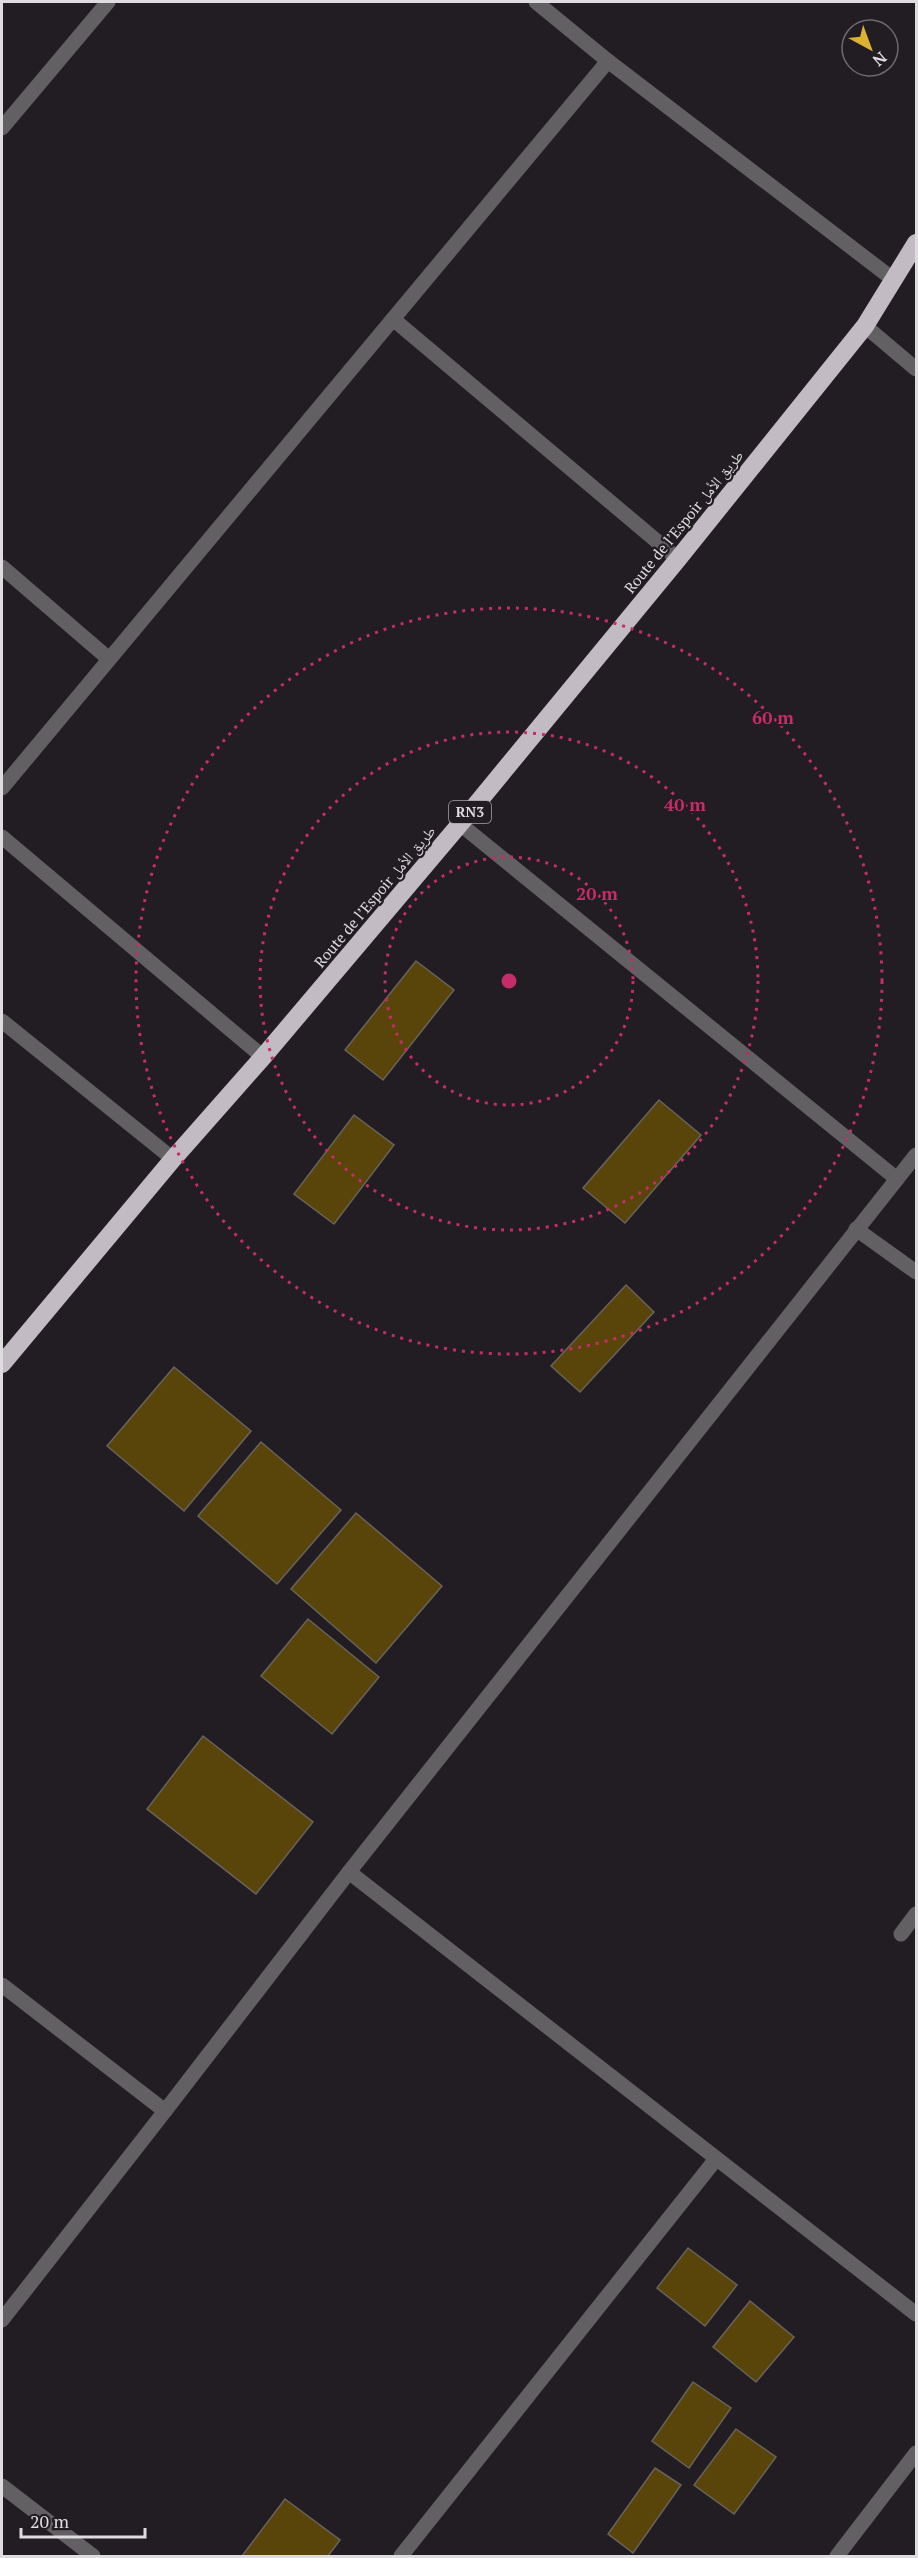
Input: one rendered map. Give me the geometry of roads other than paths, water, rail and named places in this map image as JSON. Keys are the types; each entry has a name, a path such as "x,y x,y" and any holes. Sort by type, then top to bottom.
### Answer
{"highway":[{"name":"Route de l’Espoir طريق الأمل","path":"2,1364 173,1159 264,1057 460,825 678,559 865,326 916,243"}],"street":[{"path":"2,128 108,2"},
{"path":"536,2 608,61 894,280"},
{"path":"2,788 608,61"},
{"path":"393,319 678,559"},
{"path":"865,326 916,369"},
{"path":"2,567 109,659"},
{"path":"460,825 897,1179"},
{"path":"2,837 264,1057"},
{"path":"2,1021 173,1159"},
{"path":"2,2320 349,1872 916,1155"},
{"path":"856,1229 916,1272"},
{"path":"349,1872 916,2314"},
{"path":"901,1934 916,1914"},
{"path":"2,1985 165,2111"},
{"path":"401,2556 716,2159"},
{"path":"837,2556 916,2453"},
{"path":"2,2486 93,2556"}]}
